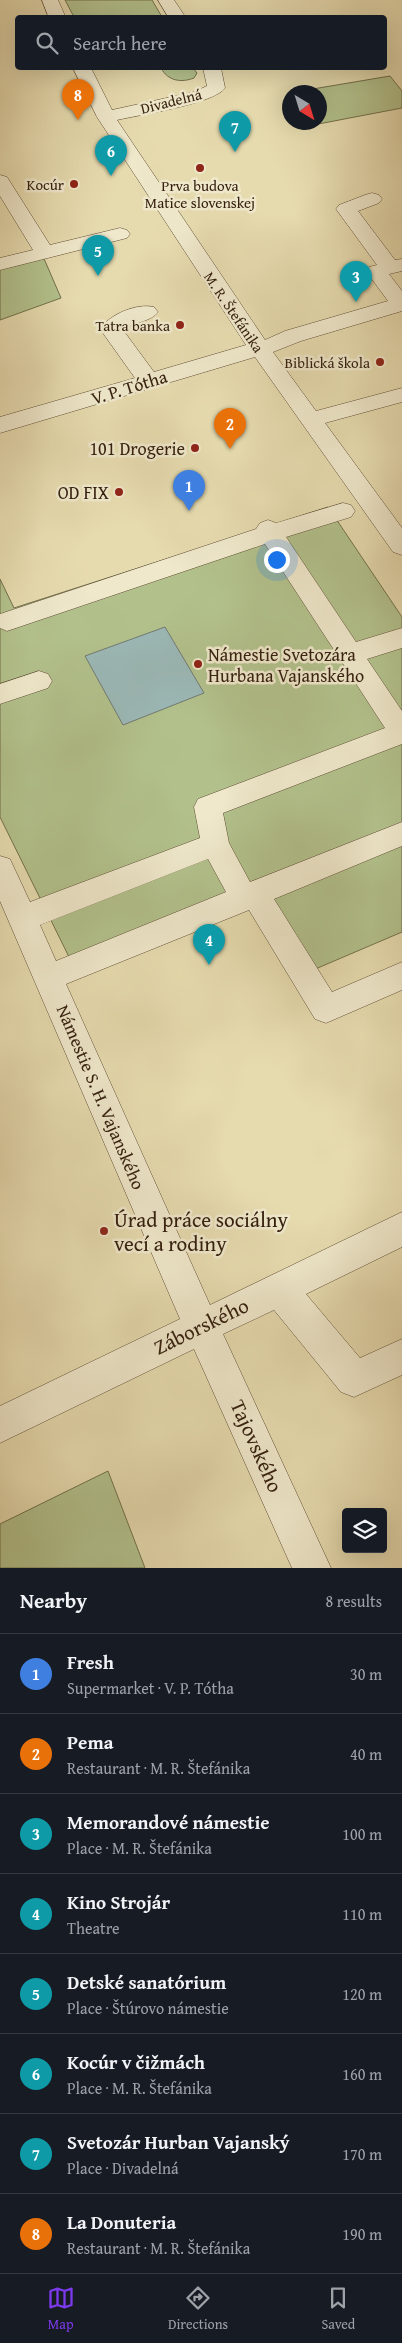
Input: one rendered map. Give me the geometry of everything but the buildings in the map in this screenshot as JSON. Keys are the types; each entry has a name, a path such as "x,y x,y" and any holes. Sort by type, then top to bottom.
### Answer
{"street":[{"path":"50,0 57,15"},
{"path":"166,0 176,15"},
{"name":"M. R. Štefánika","path":"83,70 106,117 258,348 310,420 392,515 402,546"},
{"name":"Divadelná","path":"106,117 200,96 216,88 212,70"},
{"path":"0,181 44,251"},
{"path":"372,199 346,209 396,267"},
{"path":"0,264 44,251 120,234"},
{"name":"V. P. Tótha","path":"0,425 401,304 376,271 396,267"},
{"path":"147,312 122,320 111,329 149,381"},
{"path":"310,420 402,395"},
{"path":"7,621 269,531 343,511"},
{"path":"269,531 402,733 208,807 215,844 326,1009 402,976"},
{"path":"350,654 402,638"},
{"path":"0,694 40,681"},
{"path":"49,977 402,834"},
{"path":"23,918 215,844"},
{"name":"Námestie S. H. Vajanského","path":"0,868 202,1325"},
{"name":"Záborského","path":"0,1425 402,1229"},
{"path":"279,1288 354,1379 402,1357"},
{"name":"Tajovského","path":"202,1325 312,1568"}],"green space":[{"path":"65,0 152,0 161,15 73,15"},
{"path":"162,70 195,70 197,73 194,78 175,80"},
{"path":"390,76 402,91 402,108 327,122 327,87"},
{"path":"42,254 61,298 0,320 0,265"},
{"path":"328,507 402,617 402,932 313,970 260,882 71,961 0,817 0,579 14,608"},
{"path":"108,1471 145,1568 0,1568 0,1524"}],"water":[{"path":"165,627 204,693 123,725 85,656"}],"place":[{"name":"La Donuteria","path":"78,120"},
{"name":"Svetozár Hurban Vajanský","path":"235,152"},
{"name":"Prva budova Matice slovenskej","path":"200,168"},
{"name":"Kocúr v čižmách","path":"111,176"},
{"name":"Kocúr","path":"74,184"},
{"name":"Detské sanatórium","path":"98,276"},
{"name":"Memorandové námestie","path":"356,302"},
{"name":"Tatra banka","path":"180,325"},
{"name":"Biblická škola","path":"380,362"},
{"name":"101 Drogerie","path":"195,448"},
{"name":"Pema","path":"230,449"},
{"name":"OD FIX","path":"119,492"},
{"name":"Fresh","path":"189,511"},
{"name":"Námestie Svetozára Hurbana Vajanského","path":"198,664"},
{"name":"Kino Strojár","path":"209,965"},
{"name":"Úrad práce sociálny vecí a rodiny","path":"104,1231"}]}
